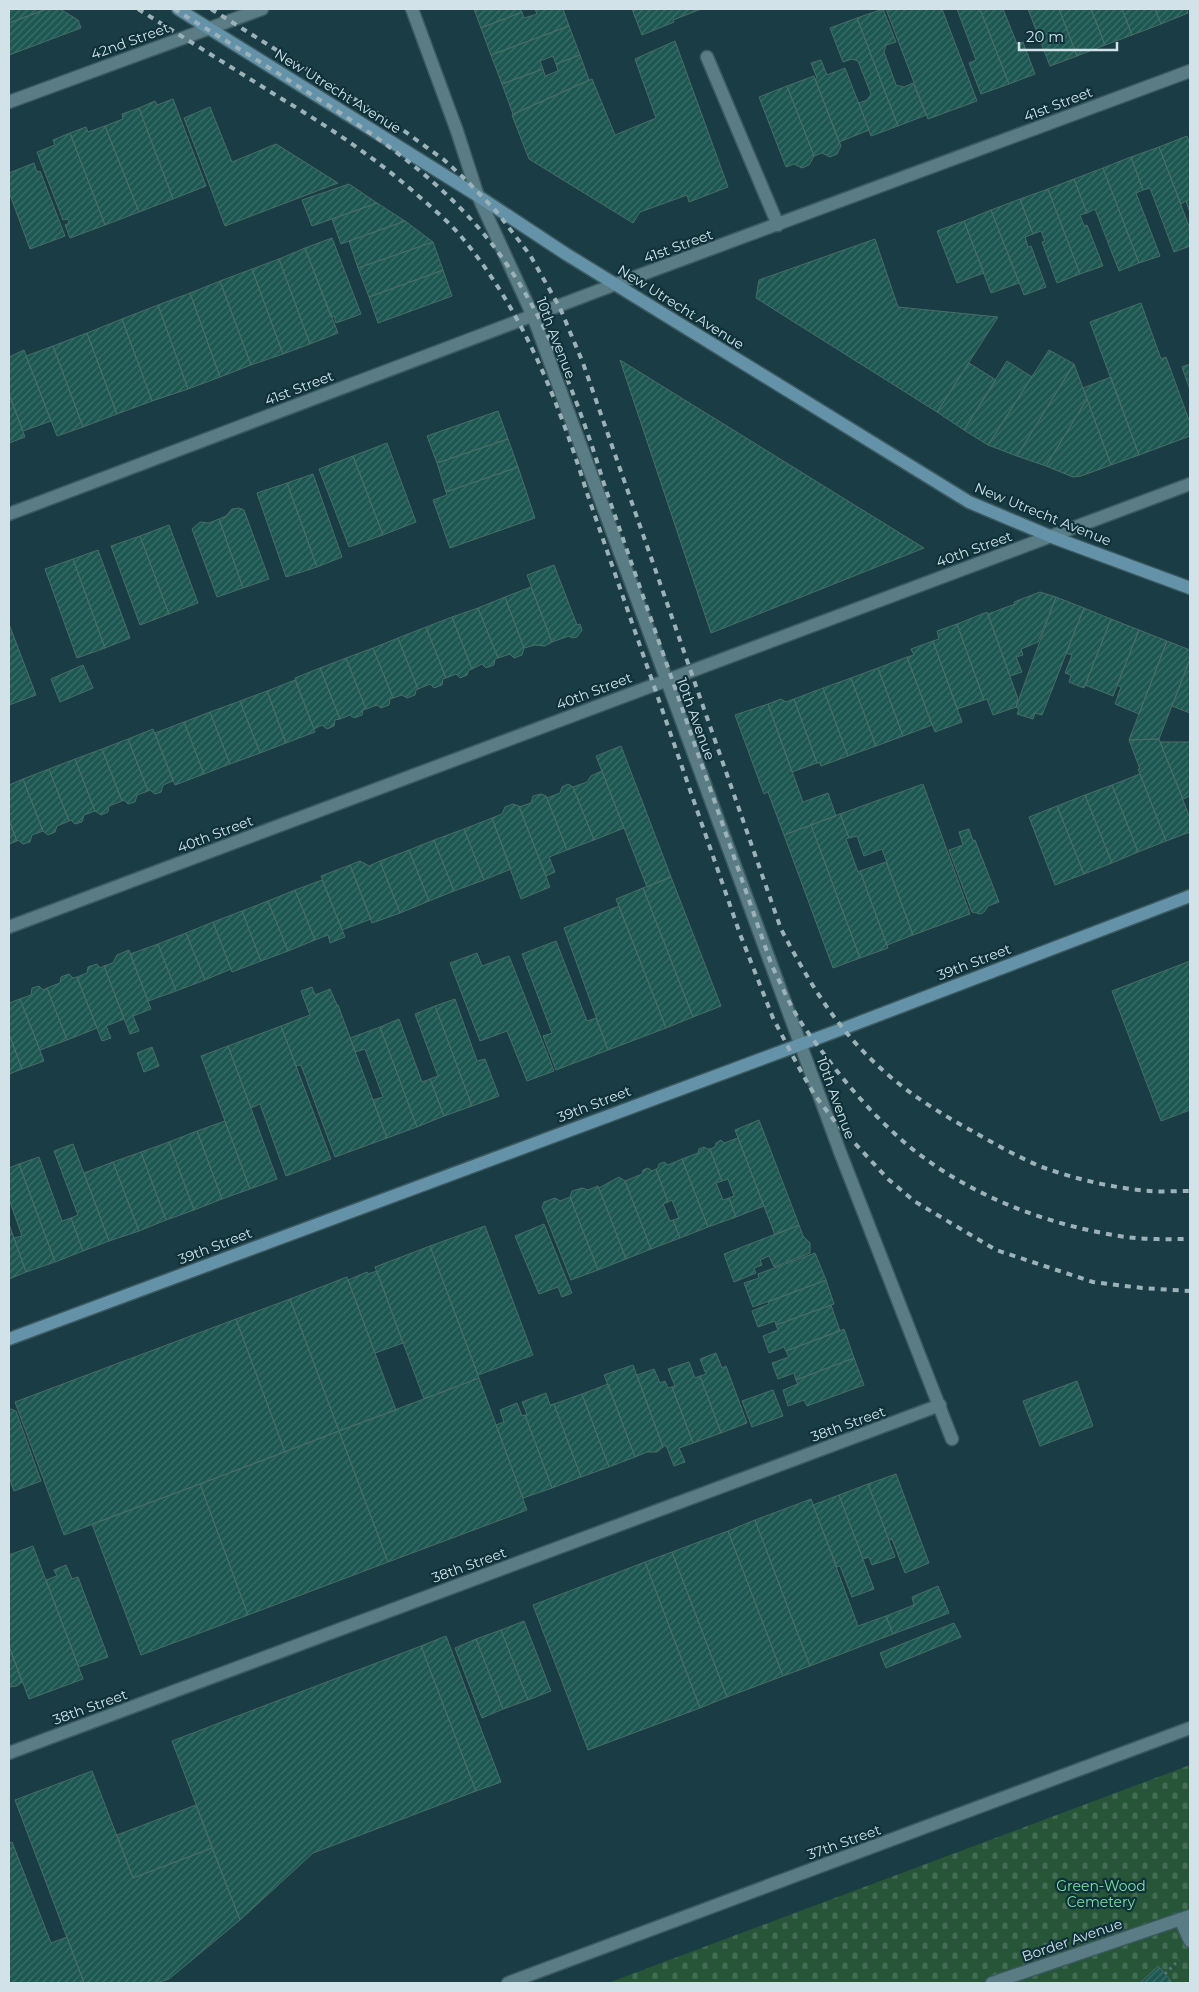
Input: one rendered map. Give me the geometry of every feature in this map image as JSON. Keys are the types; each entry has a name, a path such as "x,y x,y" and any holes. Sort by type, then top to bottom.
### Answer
{"main road":[{"name":"New Utrecht Avenue","path":"178,9 478,196 566,254 969,502 1052,537 1190,588"},
{"name":"39th Street","path":"9,1339 800,1044 1190,896"}],"street":[{"name":"42nd Street","path":"9,102 262,9"},
{"name":"10th Avenue","path":"412,9 457,131 478,196 533,316 840,1152 952,1439"},
{"path":"707,58 778,225"},
{"name":"41st Street","path":"9,514 616,284 1190,71"},
{"name":"40th Street","path":"9,927 1190,484"},
{"name":"38th Street","path":"9,1753 940,1405"},
{"name":"37th Street","path":"508,1983 1190,1728"},
{"path":"1185,1918 1190,1941"},
{"name":"Border Avenue","path":"992,1983 1185,1918"}],"green space":[{"name":"Green-Wood Cemetery","path":"1190,1765 1190,1983 608,1983"}],"building":[{"path":"9,9 47,9 9,23"},
{"path":"47,9 60,9 78,20 81,28 9,55 9,23"},
{"path":"474,9 520,9 522,12 481,28"},
{"path":"535,9 563,9 569,26 491,55 481,28 522,12 524,18 537,14"},
{"path":"632,9 701,9 642,35"},
{"path":"883,9 896,42 886,45 884,52 896,85 904,87 913,83 926,115 898,126 857,18"},
{"path":"886,9 942,9 977,101 928,119"},
{"path":"957,9 980,9 1009,84 981,94 969,63 976,60"},
{"path":"980,9 1003,9 1017,44 1023,42 1035,74 1009,84"},
{"path":"1028,9 1059,9 1077,56 1050,66"},
{"path":"1059,9 1091,9 1105,45 1077,56"},
{"path":"1091,9 1122,9 1132,35 1105,45"},
{"path":"1122,9 1155,9 1161,24 1132,35"},
{"path":"1155,9 1187,9 1188,13 1161,24"},
{"path":"857,18 898,126 871,136 859,103 867,100 871,94 858,61 852,59 843,62 830,28"},
{"path":"569,26 580,55 556,64 553,56 540,61 543,69 502,84 491,55"},
{"path":"675,41 728,187 689,202 687,195 640,212 633,223 529,159 512,115 592,79 615,135 656,118 635,59"},
{"path":"580,55 589,80 513,114 502,84 543,69 545,76 558,71 556,64"},
{"path":"821,60 827,75 845,68 869,130 839,142 815,79 817,78 811,63"},
{"path":"814,76 841,146 837,154 830,157 822,153 814,156 787,86"},
{"path":"787,86 814,156 809,165 802,168 794,164 786,167 759,97"},
{"path":"173,99 206,186 173,199 139,108 155,101 157,105"},
{"path":"210,107 232,162 276,144 338,183 225,226 184,118"},
{"path":"139,108 173,199 139,212 105,126 123,119 122,114"},
{"path":"105,126 139,212 105,225 70,133 86,127 88,132"},
{"path":"70,133 105,225 70,238 65,225 69,223 68,219 63,220 37,152 55,145 53,140"},
{"path":"1187,136 1190,145 1190,213 1186,201 1181,204 1159,147"},
{"path":"1159,147 1190,229 1190,246 1174,252 1150,188 1143,190 1131,157"},
{"path":"1131,157 1143,190 1136,193 1160,256 1139,263 1103,168"},
{"path":"34,163 37,172 40,171 65,236 30,249 9,192 9,173"},
{"path":"1103,168 1139,263 1119,271 1095,209 1087,213 1074,179"},
{"path":"1074,179 1087,213 1080,215 1084,226 1087,225 1103,266 1080,274 1048,189"},
{"path":"349,184 377,203 312,226 302,200"},
{"path":"1048,189 1080,274 1057,283 1042,242 1045,241 1041,231 1033,234 1020,199"},
{"path":"1020,199 1033,234 1025,237 1028,247 1031,246 1046,287 1024,295 991,210"},
{"path":"377,203 405,221 341,244 332,219"},
{"path":"991,210 1019,283 991,293 964,221"},
{"path":"405,221 433,242 358,268 349,241"},
{"path":"964,221 984,273 957,283 937,231"},
{"path":"332,238 361,314 336,323 334,316 331,317 305,248"},
{"path":"875,239 898,307 998,317 937,412 756,298 759,280"},
{"path":"433,242 443,270 369,297 358,268"},
{"path":"305,248 338,333 310,344 279,259"},
{"path":"279,259 310,344 283,354 252,269"},
{"path":"252,269 283,354 251,365 220,281"},
{"path":"443,270 452,296 378,323 369,297"},
{"path":"220,281 251,365 220,377 190,293"},
{"path":"190,293 220,377 188,389 158,305"},
{"path":"1141,303 1161,359 1166,357 1190,423 1190,436 1139,455 1090,322"},
{"path":"158,305 188,389 152,401 122,319"},
{"path":"122,319 152,401 117,414 87,333"},
{"path":"87,333 117,414 83,427 53,346"},
{"path":"53,346 83,427 57,436 26,356"},
{"path":"24,350 51,421 23,431 9,394 9,357"},
{"path":"1049,350 1074,364 1017,456 988,445"},
{"path":"620,360 924,548 711,633"},
{"path":"1007,361 1032,377 988,445 964,430"},
{"path":"969,363 996,380 964,430 937,412"},
{"path":"1074,364 1087,399 1046,466 1017,456"},
{"path":"1190,364 1190,390 1182,367"},
{"path":"1111,377 1139,455 1111,465 1083,388"},
{"path":"9,394 25,437 9,443"},
{"path":"1087,399 1111,465 1073,477 1046,466"},
{"path":"498,411 508,439 437,463 427,436"},
{"path":"508,439 518,467 446,492 437,463"},
{"path":"387,443 416,522 383,535 353,456"},
{"path":"353,456 383,535 349,547 319,469"},
{"path":"518,467 535,518 450,548 433,500 447,495 446,492"},
{"path":"313,474 342,557 317,567 287,483"},
{"path":"287,483 317,567 286,577 257,493"},
{"path":"239,508 244,510 269,579 243,588 219,519 226,516 232,509"},
{"path":"219,519 243,588 217,597 192,529 200,522 209,523"},
{"path":"169,525 198,603 169,614 140,536"},
{"path":"140,536 169,614 140,625 111,546"},
{"path":"98,550 130,638 105,648 73,559"},
{"path":"73,559 105,648 77,658 45,569"},
{"path":"554,565 577,625 580,624 582,630 577,637 572,638 569,636 552,642 527,575"},
{"path":"531,587 552,642 545,646 535,645 524,648 505,597"},
{"path":"1040,592 1056,597 1038,642 1021,649 1023,655 1016,657 1022,672 1010,676 988,614"},
{"path":"505,597 524,648 522,655 514,658 510,654 498,658 478,608"},
{"path":"1056,597 1084,608 1042,715 1035,713 1033,719 1017,714 1019,709 1016,707"},
{"path":"478,608 498,658 495,659 494,665 486,668 482,664 472,669 452,617"},
{"path":"1084,608 1111,619 1084,688 1069,682 1071,675 1065,673 1072,655 1066,653"},
{"path":"987,612 1018,699 1016,707 993,715 987,699 984,700 957,624"},
{"path":"452,617 472,669 469,670 467,675 460,678 456,674 446,678 426,627"},
{"path":"1111,619 1139,630 1113,696 1085,685"},
{"path":"9,624 36,695 9,705"},
{"path":"957,624 984,700 957,709 933,641 939,639 937,631"},
{"path":"426,627 446,678 443,679 442,685 434,688 430,684 418,689 398,638"},
{"path":"1139,630 1167,641 1139,714 1115,704 1121,687 1117,685"},
{"path":"398,638 418,689 415,695 407,698 402,695 393,698 373,648"},
{"path":"933,641 962,722 935,732 907,657 914,655 911,649"},
{"path":"1167,641 1190,650 1190,659 1159,739 1129,740"},
{"path":"373,648 393,698 390,699 389,705 381,708 377,705 366,709 346,658"},
{"path":"907,657 932,725 903,736 878,668"},
{"path":"346,658 366,709 363,710 362,715 354,718 350,715 340,719 320,668"},
{"path":"1190,659 1190,713 1172,706"},
{"path":"83,665 93,688 60,702 51,679"},
{"path":"320,668 340,719 335,720 334,726 327,729 322,725 314,729 295,678"},
{"path":"878,668 903,736 876,746 851,678"},
{"path":"851,678 876,746 848,756 823,688"},
{"path":"295,680 315,732 286,743 267,691"},
{"path":"823,688 848,756 821,766 820,763 817,763 794,699"},
{"path":"267,691 286,743 260,753 240,701"},
{"path":"781,699 786,702 794,699 817,763 792,772 768,704"},
{"path":"240,701 260,753 230,764 210,712"},
{"path":"768,704 803,802 828,793 836,816 784,835 768,792 764,794 735,715"},
{"path":"210,712 230,764 204,774 184,722"},
{"path":"184,722 204,774 175,785 155,733"},
{"path":"153,729 173,781 163,785 161,792 155,794 150,790 148,791 128,739"},
{"path":"128,739 148,791 137,795 135,802 128,804 124,800 122,801 102,749"},
{"path":"1159,739 1190,818 1190,832 1166,841 1138,769 1140,769 1129,740"},
{"path":"1160,742 1190,742 1190,796 1183,799"},
{"path":"621,746 671,877 647,887 596,756"},
{"path":"102,749 122,801 109,806 108,812 101,815 95,811 75,759"},
{"path":"75,759 95,811 84,815 82,822 75,824 71,820 69,821 49,769"},
{"path":"49,769 69,821 57,826 55,832 48,835 43,831 23,779"},
{"path":"602,771 624,828 594,840 573,787 587,782 591,776"},
{"path":"1140,774 1166,841 1138,852 1112,785"},
{"path":"23,779 43,831 32,835 30,842 23,844 17,841 9,820 9,785"},
{"path":"568,784 573,787 594,840 567,850 547,798 560,793 562,787"},
{"path":"923,784 970,914 913,935 882,849 864,856 857,836 849,838 840,814"},
{"path":"1112,785 1138,852 1112,863 1085,795"},
{"path":"541,794 546,796 567,850 549,857 555,872 546,876 519,807 531,803 533,796"},
{"path":"1085,795 1112,863 1084,874 1057,806"},
{"path":"513,804 519,806 550,887 521,899 492,818 502,814 505,807"},
{"path":"1057,806 1084,874 1055,885 1029,817"},
{"path":"840,814 849,838 846,839 858,872 860,871 888,948 860,958 811,825"},
{"path":"492,818 511,869 484,880 464,829"},
{"path":"9,820 17,841 9,844"},
{"path":"811,825 860,958 833,968 784,835"},
{"path":"464,829 484,880 454,891 434,840"},
{"path":"969,829 999,902 988,906 981,914 972,912 949,850 963,845 959,832"},
{"path":"434,840 454,891 429,901 409,850"},
{"path":"409,850 429,901 400,913 380,861"},
{"path":"360,861 369,866 380,861 400,913 372,923 350,865"},
{"path":"886,862 913,935 887,945 860,871"},
{"path":"350,865 371,919 342,930 321,876"},
{"path":"671,877 721,1006 693,1017 643,888"},
{"path":"322,880 345,937 330,943 328,935 315,940 295,890"},
{"path":"643,888 693,1017 666,1028 616,899"},
{"path":"295,890 315,940 288,951 268,901"},
{"path":"268,901 288,951 261,961 242,911"},
{"path":"619,906 666,1028 608,1050 564,928"},
{"path":"242,911 261,961 232,972 213,922"},
{"path":"213,922 231,969 205,980 186,933"},
{"path":"186,933 205,980 176,991 158,944"},
{"path":"556,941 587,1021 596,1018 608,1050 556,1070 543,1036 552,1033 522,954"},
{"path":"158,944 176,991 148,1001 130,954"},
{"path":"129,950 151,1009 133,1016 139,1031 130,1034 104,966 113,963 117,955"},
{"path":"477,953 482,966 509,956 554,1071 527,1081 507,1031 480,1041 450,963"},
{"path":"1190,961 1190,1110 1161,1121 1112,991"},
{"path":"97,964 100,968 104,966 124,1019 106,1026 111,1038 102,1041 77,977 87,973 88,967"},
{"path":"69,974 73,978 77,977 97,1028 67,1040 47,988 60,983 61,977"},
{"path":"39,986 43,990 47,988 67,1040 40,1050 20,999 31,995 32,988"},
{"path":"312,987 315,995 330,989 338,1005 387,1138 335,1157 301,1065 296,1066 281,1026 310,1015 301,991"},
{"path":"20,999 44,1061 22,1069 9,1034 9,1003"},
{"path":"455,999 477,1061 485,1059 499,1096 472,1106 435,1006"},
{"path":"435,1006 472,1106 444,1116 430,1079 438,1076 415,1014"},
{"path":"399,1019 422,1082 430,1079 444,1116 417,1127 380,1027"},
{"path":"281,1026 331,1159 286,1176 260,1104 251,1108 228,1046"},
{"path":"380,1027 417,1127 387,1138 373,1100 383,1097 365,1049 355,1052 350,1038"},
{"path":"9,1034 22,1069 9,1074"},
{"path":"228,1046 277,1179 250,1189 201,1056"},
{"path":"152,1047 159,1066 144,1072 137,1053"},
{"path":"759,1120 799,1225 775,1235 735,1130"},
{"path":"225,1121 250,1189 222,1199 197,1131"},
{"path":"197,1131 222,1199 194,1210 169,1142"},
{"path":"738,1138 764,1206 736,1217 729,1198 734,1196 728,1179 722,1181 710,1149 715,1147 716,1143 721,1140 724,1143"},
{"path":"169,1142 194,1210 166,1220 141,1152"},
{"path":"73,1144 109,1241 83,1251 71,1218 78,1215 54,1151"},
{"path":"704,1147 710,1149 722,1181 716,1183 723,1200 729,1198 736,1217 708,1227 682,1159 698,1153 699,1149"},
{"path":"141,1152 166,1220 139,1231 113,1162"},
{"path":"39,1157 62,1221 71,1218 83,1251 55,1262 19,1164"},
{"path":"682,1159 708,1227 680,1238 673,1220 679,1218 672,1200 668,1202 656,1169 659,1164 664,1162 668,1165"},
{"path":"113,1162 139,1231 109,1241 84,1173"},
{"path":"19,1164 55,1262 26,1272 14,1238 22,1236 9,1199 9,1168"},
{"path":"648,1168 652,1171 656,1169 668,1202 663,1204 670,1221 673,1220 680,1238 651,1249 625,1181 642,1174 643,1170"},
{"path":"619,1177 625,1181 651,1249 626,1259 599,1188"},
{"path":"598,1186 626,1259 598,1270 570,1197 572,1191 582,1188 588,1190"},
{"path":"570,1197 598,1270 571,1280 542,1207 544,1202 555,1198 560,1201"},
{"path":"9,1224 26,1272 9,1279"},
{"path":"544,1224 572,1293 562,1297 558,1287 539,1294 515,1236"},
{"path":"799,1225 803,1236 810,1243 810,1253 774,1267 769,1256 760,1260 762,1265 754,1268 756,1273 734,1282 724,1254"},
{"path":"485,1226 533,1355 478,1375 430,1246"},
{"path":"430,1246 479,1378 424,1399 375,1267"},
{"path":"815,1253 826,1280 753,1307 744,1283 759,1278 758,1274"},
{"path":"377,1271 403,1343 375,1353 348,1280 367,1272 368,1274"},
{"path":"347,1277 396,1410 339,1431 290,1299"},
{"path":"826,1280 834,1304 776,1325 775,1321 758,1327 752,1311 769,1304 768,1302"},
{"path":"290,1299 339,1431 285,1452 236,1319"},
{"path":"831,1305 840,1331 786,1351 784,1347 769,1353 763,1336 778,1330 776,1325"},
{"path":"236,1319 285,1452 64,1535 15,1402"},
{"path":"844,1329 854,1358 796,1380 794,1373 778,1379 772,1363 789,1357 786,1351"},
{"path":"716,1353 722,1368 726,1366 747,1423 721,1433 700,1376 706,1374 700,1359"},
{"path":"854,1358 864,1385 807,1406 804,1400 788,1406 783,1390 798,1384 796,1380"},
{"path":"689,1362 695,1378 700,1376 721,1433 693,1443 672,1387 675,1386 668,1369"},
{"path":"633,1365 663,1447 657,1452 647,1452 635,1457 604,1375"},
{"path":"654,1369 660,1383 665,1381 668,1388 672,1387 693,1443 679,1448 685,1462 674,1466 666,1445 663,1447 637,1375"},
{"path":"479,1378 527,1510 388,1562 339,1431"},
{"path":"1077,1381 1093,1426 1040,1446 1023,1401"},
{"path":"608,1384 635,1457 609,1467 582,1394"},
{"path":"773,1390 783,1416 752,1427 742,1401"},
{"path":"546,1393 550,1405 554,1404 581,1477 552,1488 522,1402"},
{"path":"582,1394 609,1467 581,1477 554,1404"},
{"path":"517,1403 522,1416 525,1415 552,1488 523,1498 496,1425 504,1422 500,1410"},
{"path":"9,1410 16,1411 41,1481 14,1491 9,1477"},
{"path":"339,1431 388,1562 248,1615 200,1484"},
{"path":"896,1474 929,1563 905,1573 892,1539 889,1540 868,1484"},
{"path":"200,1484 248,1615 141,1655 92,1524"},
{"path":"868,1484 895,1557 872,1565 869,1557 863,1559 839,1495"},
{"path":"839,1495 874,1589 852,1597 840,1566 837,1567 813,1505"},
{"path":"811,1499 858,1626 886,1616 893,1634 810,1666 755,1520"},
{"path":"755,1520 810,1666 783,1676 728,1531"},
{"path":"728,1531 783,1676 727,1697 672,1552"},
{"path":"33,1546 83,1679 29,1699 9,1646 9,1555"},
{"path":"672,1552 727,1697 700,1708 645,1562"},
{"path":"645,1562 700,1708 588,1750 533,1605"},
{"path":"66,1565 72,1579 78,1577 108,1657 79,1667 46,1580 57,1576 54,1570"},
{"path":"938,1586 949,1613 893,1634 886,1616 914,1605 912,1597"},
{"path":"524,1621 551,1691 528,1700 501,1630"},
{"path":"954,1623 961,1637 886,1668 880,1653"},
{"path":"501,1630 528,1700 503,1709 476,1639"},
{"path":"446,1636 501,1782 476,1791 421,1646"},
{"path":"476,1639 503,1709 482,1718 455,1648"},
{"path":"9,1646 22,1682 17,1686 9,1687"},
{"path":"421,1646 476,1791 313,1853 240,1920 172,1741"},
{"path":"92,1771 133,1878 212,1848 240,1920 169,1979 156,1983 84,1983 15,1800"},
{"path":"196,1805 212,1848 133,1878 117,1835"},
{"path":"12,1842 51,1943 67,1937 84,1983 9,1983 9,1843"},
{"path":"1158,1966 1171,1981 1169,1983 1140,1983"}],"railway":[{"path":"138,9 319,122 390,172 434,209 454,229 485,268 505,298 522,328 552,393 740,934 773,1018 814,1094 836,1123 888,1179 914,1201 996,1250 1093,1282 1190,1291"},
{"path":"174,9 356,123 413,165 440,188 489,240 526,294 553,347 587,431 772,966 801,1022 847,1084 894,1133 918,1154 945,1172 1002,1202 1063,1224 1095,1231 1134,1238 1190,1239"},
{"path":"211,9 393,123 443,159 496,211 530,255 560,308 583,363 781,929 816,991 848,1035 896,1082 922,1101 984,1138 1032,1163 1094,1182 1135,1190 1190,1191"}]}
